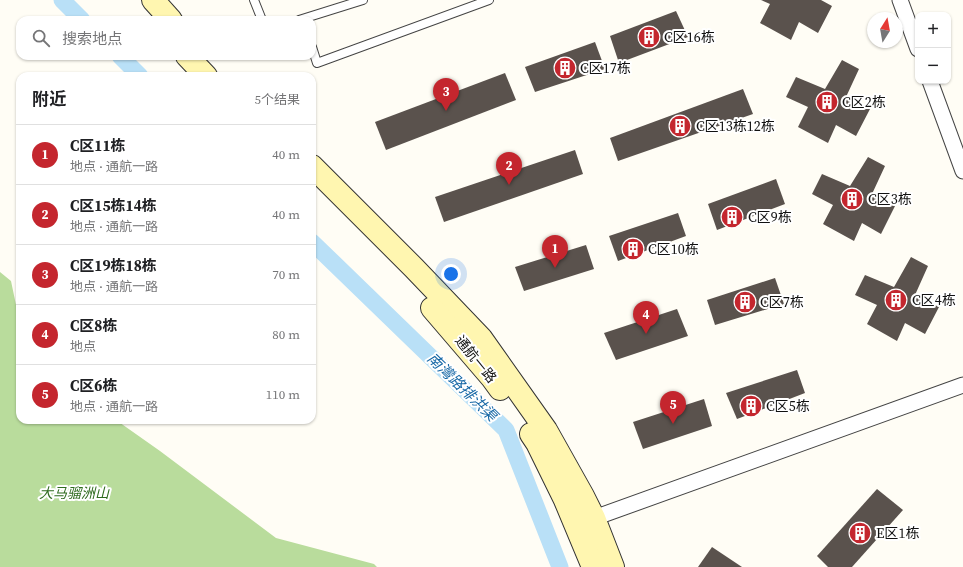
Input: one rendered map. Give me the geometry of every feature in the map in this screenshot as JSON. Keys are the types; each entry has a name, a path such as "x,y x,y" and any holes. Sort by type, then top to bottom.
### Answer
{"main road":[{"path":"137,0 151,16"},
{"path":"153,0 167,16"},
{"path":"191,60 202,72"},
{"path":"207,60 218,72"},
{"path":"316,170 481,338 546,430 594,518 613,567"},
{"name":"通航一路","path":"316,187 443,319 492,378 537,443 565,500 593,567"}],"street":[{"path":"900,0 918,48"},
{"path":"931,84 963,171"},
{"path":"594,518 963,385"}],"lane":[{"path":"254,0 260,16"},
{"path":"314,16 362,0"},
{"path":"316,60 317,63 490,0"}],"green space":[{"name":"大马骝洲山","path":"0,272 11,281 16,305 16,424 122,424 276,538 374,564 377,567 0,567"}],"building":[{"path":"761,0 821,0 832,6 818,33 799,22 791,40 760,23 770,4"},
{"name":"C区16栋","path":"676,11 688,37 619,63 610,36"},
{"name":"C区17栋","path":"595,42 605,69 535,92 525,67"},
{"name":"C区2栋","path":"842,60 859,69 846,97 870,109 856,136 836,125 828,143 798,127 808,107 786,97 796,77 825,89"},
{"path":"505,73 516,100 386,150 375,122"},
{"name":"C区13栋12栋","path":"743,89 753,114 618,161 610,138"},
{"path":"575,150 583,174 444,222 435,197"},
{"name":"C区3栋","path":"868,157 885,166 872,194 895,206 881,234 862,223 854,241 823,224 833,205 812,194 822,174 850,186"},
{"name":"C区9栋","path":"776,179 785,204 717,230 708,204"},
{"name":"C区10栋","path":"678,213 686,236 618,261 609,236"},
{"path":"586,245 594,269 524,291 515,267"},
{"name":"C区4栋","path":"911,257 928,266 915,295 939,307 925,334 905,323 897,341 867,324 877,305 855,295 865,275 894,287"},
{"name":"C区7栋","path":"775,278 784,304 715,325 707,300"},
{"path":"677,309 688,336 616,360 604,333"},
{"name":"C区5栋","path":"797,370 805,393 737,419 726,393"},
{"path":"704,399 712,426 643,449 633,422"},
{"name":"E区1栋","path":"877,489 903,510 852,567 828,567 817,556"},
{"path":"712,547 742,567 698,567"}],"waterway":[{"name":"南灣路排洪渠","path":"62,0 78,16"},
{"name":"南灣路排洪渠","path":"124,60 136,72"},
{"name":"南灣路排洪渠","path":"316,246 506,430 560,567"}],"place":[{"name":"C区16栋","path":"649,37"},
{"name":"C区17栋","path":"565,68"},
{"name":"C区2栋","path":"827,102"},
{"name":"C区19栋18栋","path":"446,111"},
{"name":"C区13栋12栋","path":"680,126"},
{"name":"C区15栋14栋","path":"509,185"},
{"name":"C区3栋","path":"852,199"},
{"name":"C区9栋","path":"732,217"},
{"name":"C区10栋","path":"633,249"},
{"name":"C区11栋","path":"555,268"},
{"name":"C区4栋","path":"896,300"},
{"name":"C区7栋","path":"745,302"},
{"name":"C区8栋","path":"646,334"},
{"name":"C区5栋","path":"751,406"},
{"name":"C区6栋","path":"673,424"},
{"name":"E区1栋","path":"860,533"}]}
